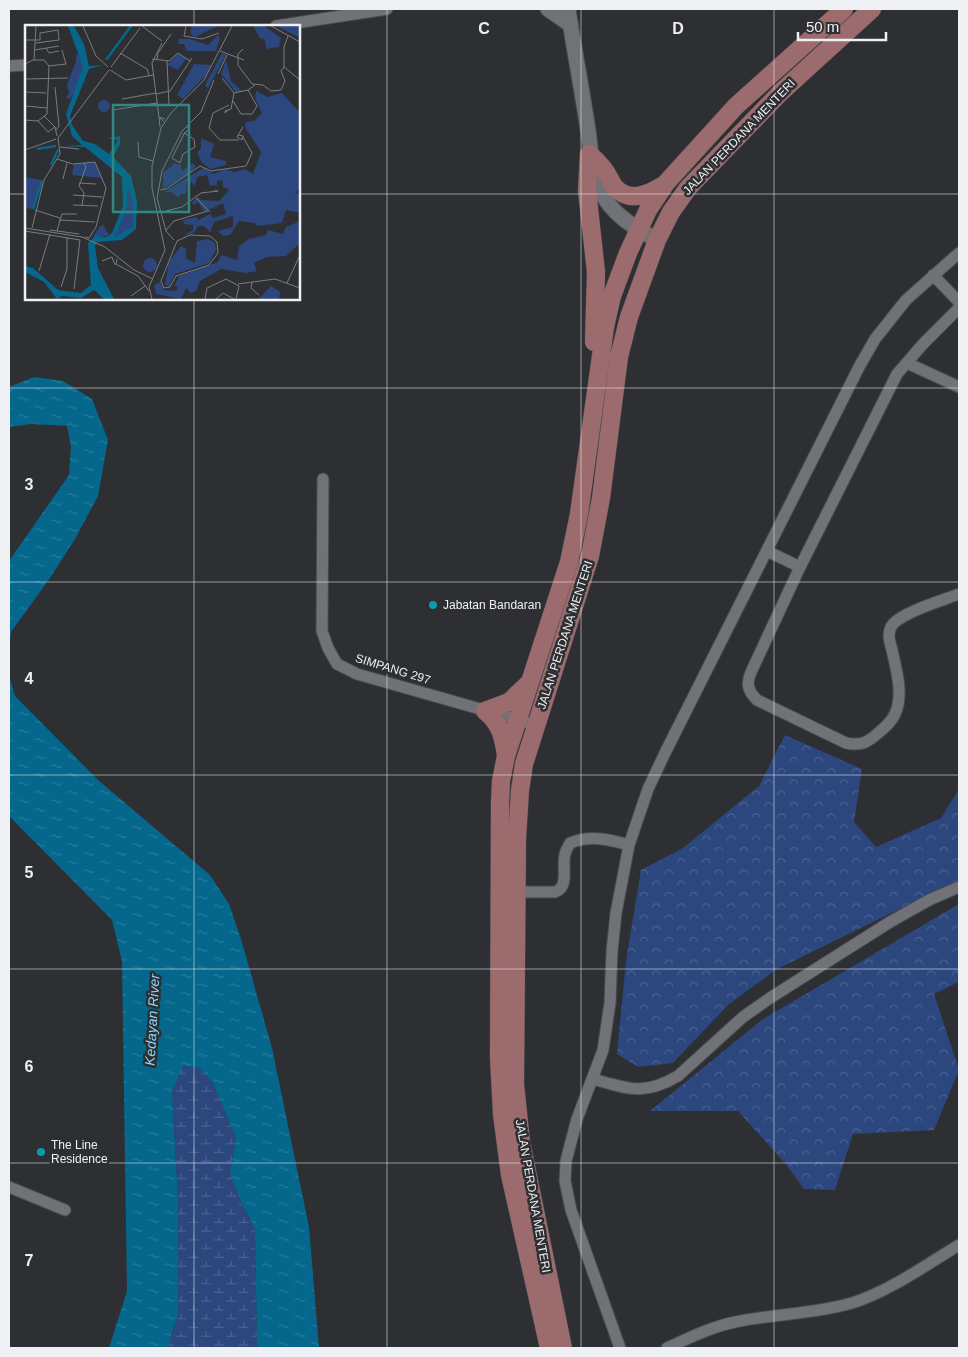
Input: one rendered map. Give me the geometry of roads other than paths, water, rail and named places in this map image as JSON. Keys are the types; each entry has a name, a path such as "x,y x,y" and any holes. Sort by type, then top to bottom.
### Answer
{"main road":[{"name":"JALAN PERDANA MENTERI","path":"548,1348 510,1174 502,1114 499,1057 500,802 501,781 506,756 563,582 572,548 604,336 612,296 628,252 648,210 666,183 736,106 844,9"},
{"name":"JALAN PERDANA MENTERI","path":"563,1348 521,1142 516,1093 514,1056 517,892 520,790 524,764 578,600 590,556 601,498 619,357 628,317 657,240 671,212 688,188 781,92 872,9"},
{"path":"590,154 603,168 617,189 624,193 640,197 666,183"},
{"path":"590,154 587,190 596,272 594,400"},
{"path":"485,711 510,702 530,683"},
{"path":"485,711 494,718 499,726 506,756"}],"street":[{"path":"283,25 387,9"},
{"path":"548,9 570,25"},
{"path":"568,9 590,154 600,190 613,210 638,230 657,240"},
{"path":"9,66 25,65"},
{"path":"620,1348 571,1210 564,1181 566,1161 577,1119 603,1050 608,1025 616,913 629,844 645,798 665,753 859,367 875,339 906,300 959,252"},
{"path":"933,276 959,302"},
{"path":"959,308 923,344 893,383 800,567 749,677 750,694 757,700 846,743 857,746 867,742 890,723 896,713 898,689 889,635 892,626 900,618 959,594"},
{"path":"907,363 959,387"},
{"name":"SIMPANG 297","path":"323,479 322,632 337,664 357,674 536,725"},
{"path":"767,551 800,567"},
{"path":"517,892 561,891 564,886 564,861 570,843 591,838 607,839 629,844"},
{"path":"593,1079 636,1090 652,1088 678,1076 744,1017 770,998 890,922 929,900 959,887"},
{"path":"9,1187 65,1210"},
{"path":"667,1348 713,1328 734,1322 851,1303 874,1294 959,1245"}],"water":[{"path":"34,377 63,381 92,399 108,440 98,496 75,539 50,578 11,632 9,651 9,561 69,475 71,447 67,426 31,424 9,427 9,387"},
{"name":"Kedayan River","path":"9,676 15,696 98,780 210,875 229,904 272,1048 309,1227 319,1348 257,1348 255,1229 241,1202 230,1173 236,1138 213,1083 199,1068 183,1066 172,1091 178,1198 178,1315 167,1348 109,1348 127,1291 122,961 112,920 9,816"}],"place":[{"name":"Jabatan Bandaran","path":"433,605"},
{"name":"The Line Residence","path":"41,1152"}]}
